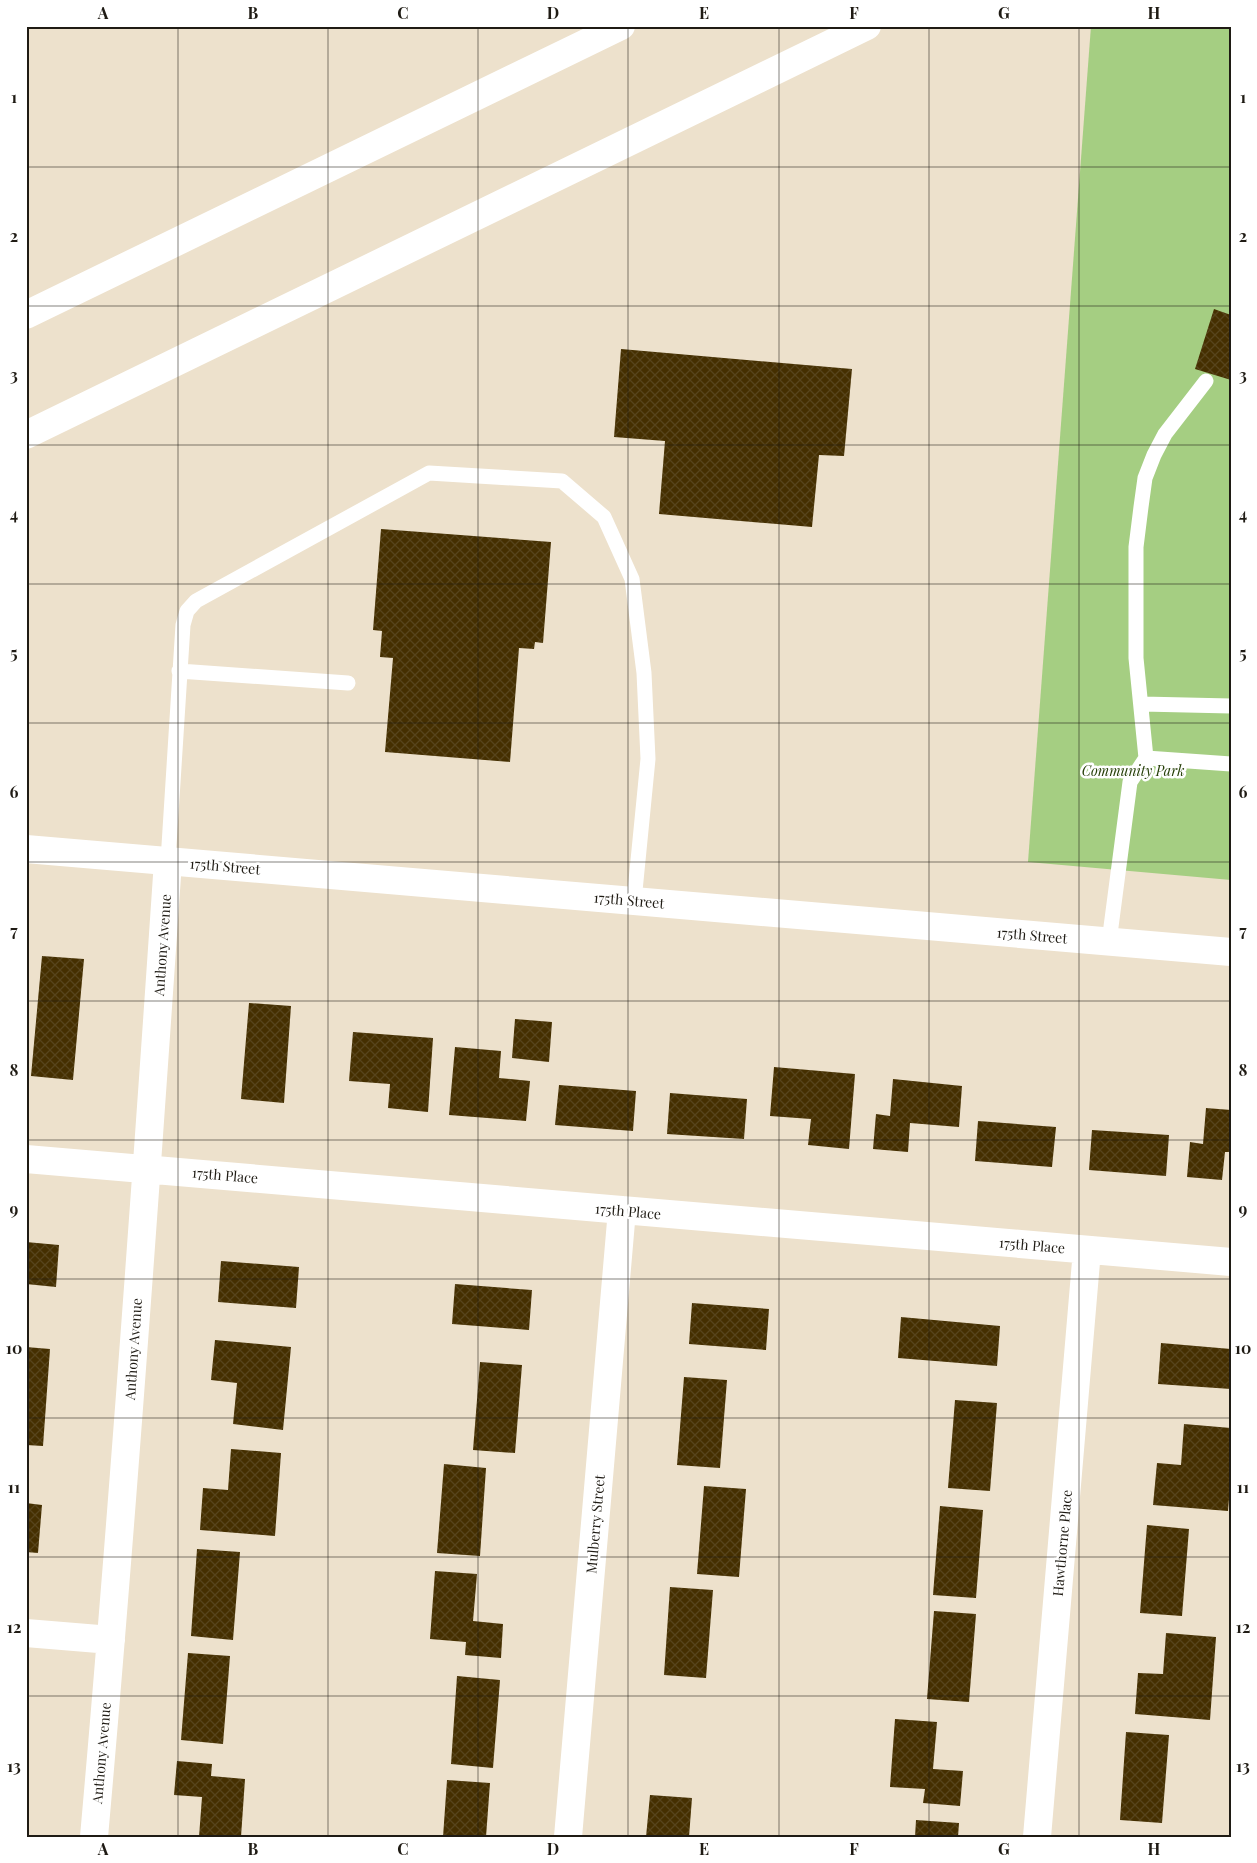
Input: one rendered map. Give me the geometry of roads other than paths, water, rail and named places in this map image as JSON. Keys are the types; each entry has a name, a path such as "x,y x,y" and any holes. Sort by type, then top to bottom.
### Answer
{"main road":[{"path":"26,315 621,26"},
{"path":"26,435 867,26"},
{"name":"175th Street","path":"26,849 1231,952"},
{"name":"Anthony Avenue","path":"94,1837 147,1168 168,861"},
{"name":"175th Place","path":"26,1159 1231,1262"},
{"name":"Mulberry Street","path":"568,1837 622,1210"},
{"name":"Hawthorne Place","path":"1036,1837 1087,1250"},
{"path":"26,1633 111,1640"}],"lane":[{"path":"1109,942 1130,782 1146,758 1136,658 1136,547 1146,478 1154,455 1165,434 1206,380"},
{"path":"168,861 183,625 187,611 196,601 429,473 562,481 604,518 632,580 644,673 648,759 634,901"},
{"path":"179,671 348,682"},
{"path":"1142,704 1231,706"},
{"path":"1146,758 1231,764"}],"park label":[{"name":"Community Park","path":"1133,770"}]}
